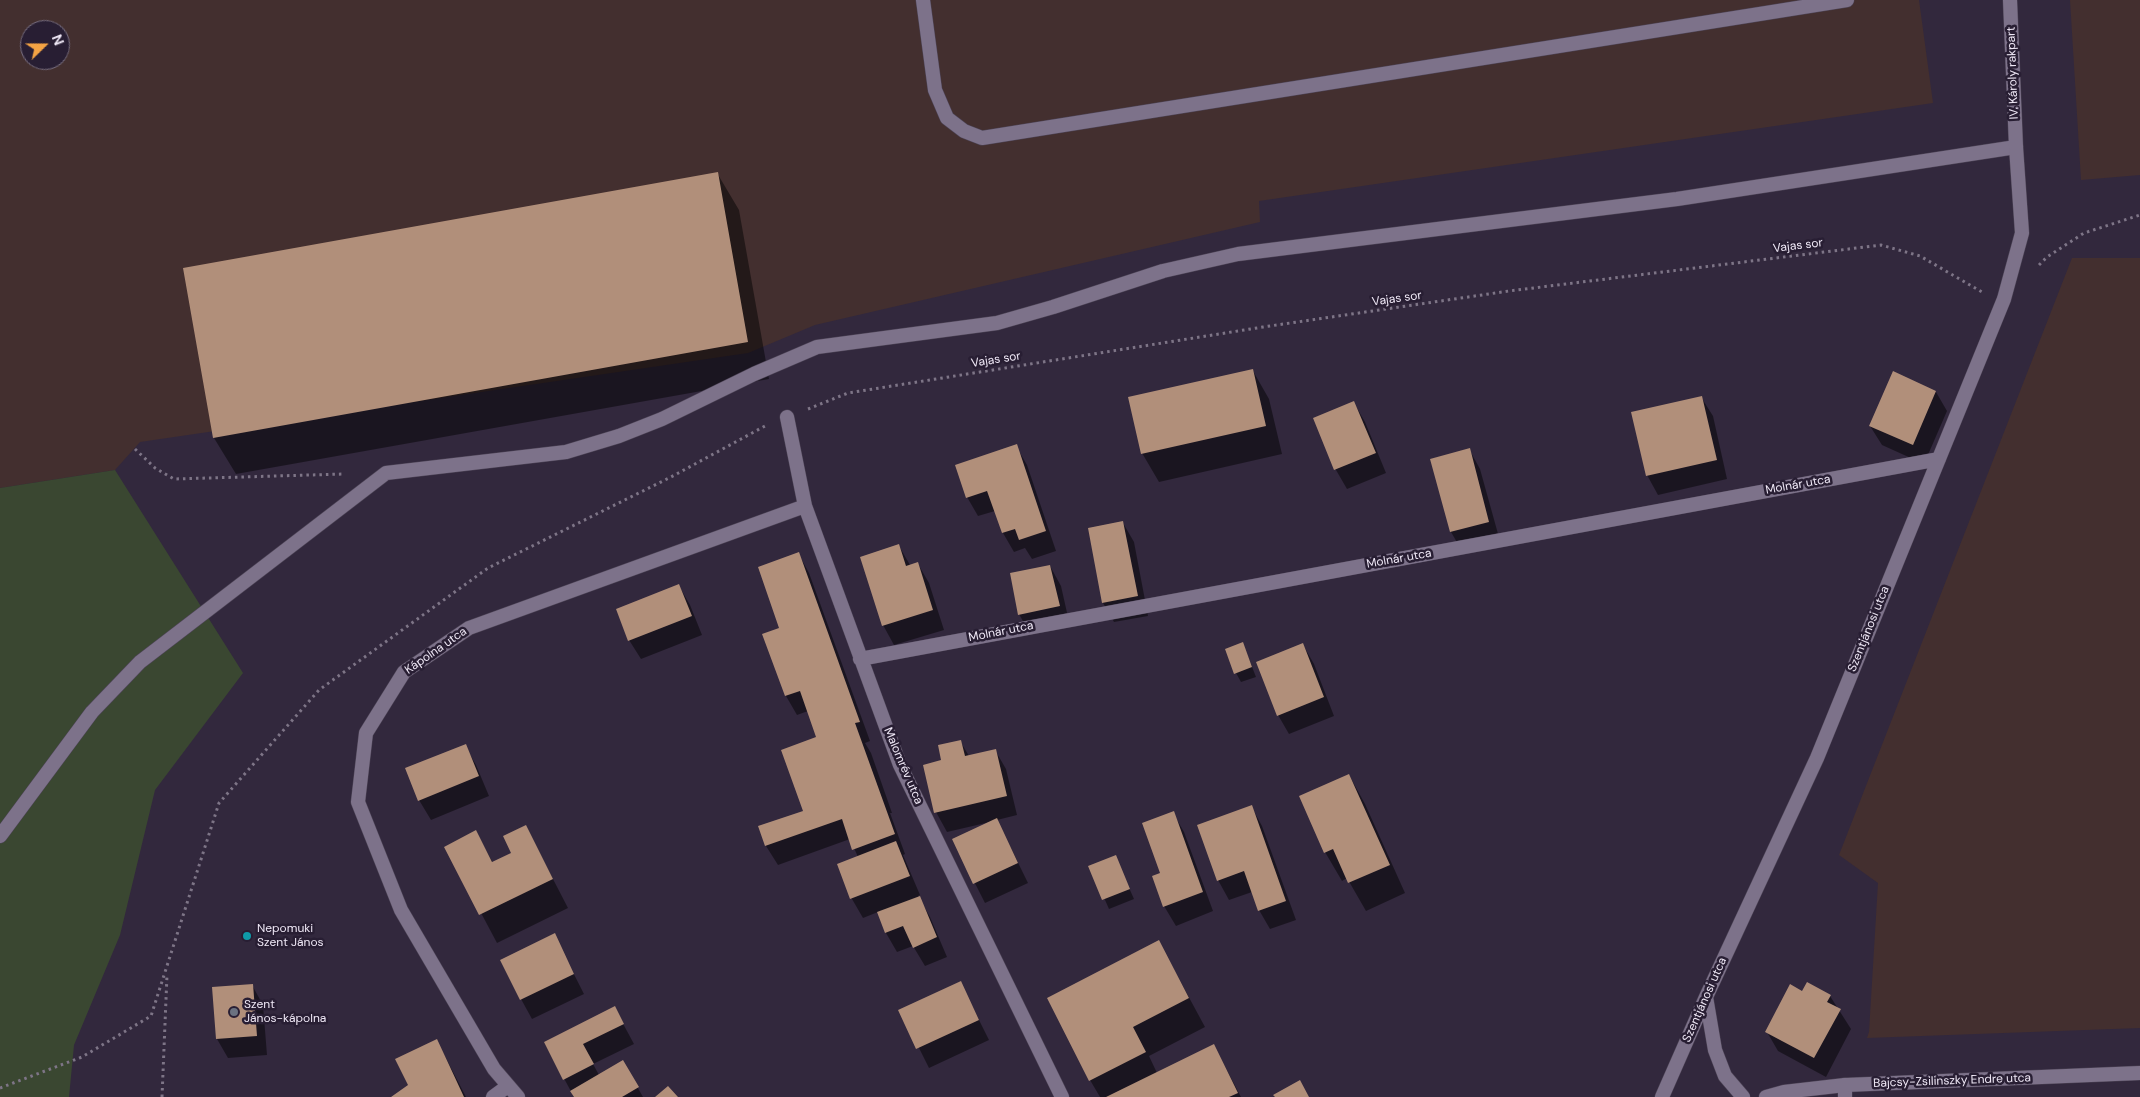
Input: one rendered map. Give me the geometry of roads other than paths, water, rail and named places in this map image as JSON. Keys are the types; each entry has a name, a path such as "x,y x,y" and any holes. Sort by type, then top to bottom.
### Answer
{"street":[{"path":"923,0 936,90 947,118 964,131 982,138 1847,0"},
{"name":"IV. Károly rakpart","path":"2010,0 2016,147"},
{"path":"0,836 92,712 140,662 386,473 566,452 619,436 662,419 754,374 817,347 997,323 1163,271 1238,254 1677,199 2016,147"},
{"name":"Szentjánosi utca","path":"1662,1097 1706,997 1817,758 2002,303 2022,233 2016,147"},
{"name":"Malomrév utca","path":"787,417 805,506 900,765 1062,1097"},
{"name":"Molnár utca","path":"860,659 1939,459"},
{"name":"Kápolna utca","path":"518,1097 494,1069 397,901 358,802 366,733 404,672 469,628 805,506"},
{"path":"1706,997 1714,1050 1725,1076 1743,1097"},
{"name":"Bajcsy-Zsilinszky Endre utca","path":"1766,1097 1784,1092 1845,1091 2140,1074"},
{"path":"493,1097 508,1086"}],"place":[{"name":"Nepomuki Szent János","path":"247,936"},
{"name":"Szent János-kápolna","path":"234,1012"}]}
